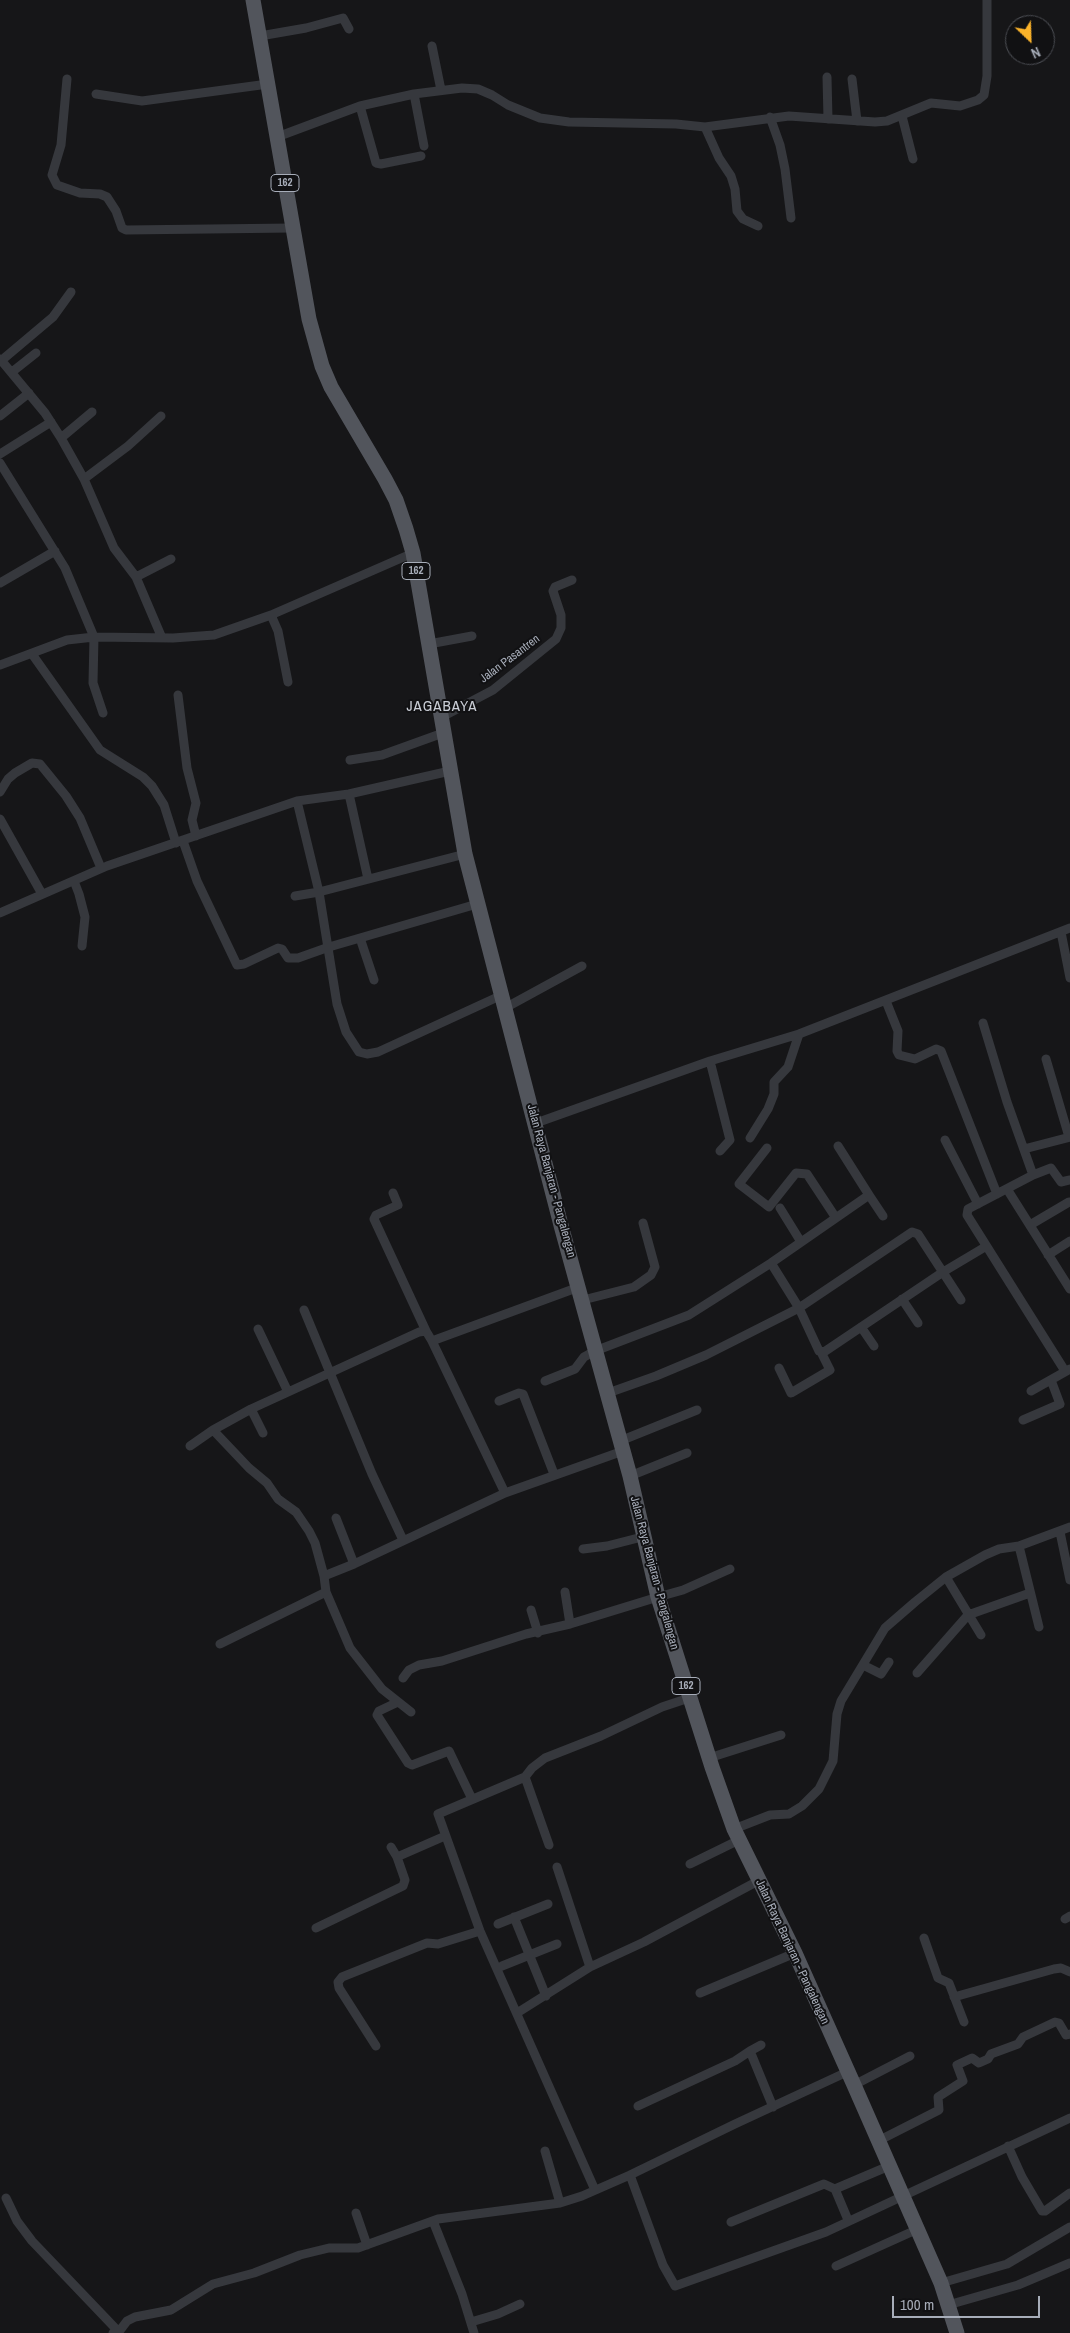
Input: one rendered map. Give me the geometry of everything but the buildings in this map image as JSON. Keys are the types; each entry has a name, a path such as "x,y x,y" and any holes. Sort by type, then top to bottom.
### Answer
{"main road":[{"name":"Jalan Raya Banjaran - Pangalengan","path":"253,0 309,319 330,388 396,500 413,553 441,726 465,854 630,1476 642,1536 658,1597 689,1698 737,1835 794,1953 918,2229 941,2283 957,2333"}],"street":[{"path":"277,137 360,106 414,94 462,88 478,89 523,112 540,118 569,122 676,124 705,127 770,117 805,116 857,121 887,121 930,103 960,106 984,95 987,76 986,0"},
{"path":"260,36 306,28 343,18 350,29"},
{"path":"432,46 441,90"},
{"path":"827,77 828,119"},
{"path":"67,79 61,145 52,175 57,185 80,193 100,194 107,197 116,211 122,228 126,230 292,228"},
{"path":"852,79 857,121"},
{"path":"96,94 142,100 268,84"},
{"path":"414,94 424,146"},
{"path":"360,106 376,163 381,164 421,156"},
{"path":"902,116 913,159"},
{"path":"770,117 780,145 785,169 791,218"},
{"path":"705,127 731,176 735,189 737,211 744,218 758,226"},
{"path":"71,292 53,317 1,359 29,393 61,438 84,479 114,548 136,577 162,638"},
{"path":"12,372 36,353"},
{"path":"0,416 29,393"},
{"path":"61,438 92,412"},
{"path":"84,479 128,446 161,416"},
{"path":"0,454 51,422"},
{"path":"0,463 65,568 94,637 92,680 103,714"},
{"path":"0,583 55,551"},
{"path":"0,665 67,640 94,637 162,638 214,635 271,615 413,553"},
{"path":"136,577 172,559"},
{"name":"Jalan Pasantren","path":"441,726 492,690 556,639 561,628 561,615 553,591 555,588 572,580"},
{"path":"271,615 278,631 288,682"},
{"path":"429,644 472,636"},
{"path":"32,654 100,750 143,777 152,786 164,805 197,881 237,965 244,964 278,948 282,949 288,958 292,959 477,904"},
{"path":"178,694 187,768 196,803 192,820 196,836"},
{"path":"350,760 382,755 441,726"},
{"path":"0,792 8,779 15,773 32,763 40,764 66,796 80,818 101,868"},
{"path":"1,911 101,868 298,802 349,794 450,771"},
{"path":"349,794 368,879"},
{"path":"298,802 319,892 338,1004 346,1032 359,1052 367,1054 378,1052 503,1001 582,966"},
{"path":"0,819 42,894"},
{"path":"295,896 319,892 465,854"},
{"path":"74,881 84,912 82,946"},
{"path":"536,1123 710,1061 799,1034 1070,928"},
{"path":"1061,932 1070,978"},
{"path":"360,938 374,980"},
{"path":"886,1001 898,1031 897,1051 899,1055 915,1059 936,1049 940,1051 996,1194"},
{"path":"983,1022 1033,1175"},
{"path":"750,1138 768,1109 774,1094 774,1082 788,1067 799,1034"},
{"path":"1024,1149 1070,1137 1046,1060"},
{"path":"710,1061 730,1140 720,1151"},
{"path":"945,1140 978,1204"},
{"path":"838,1146 883,1216"},
{"path":"767,1148 739,1184 769,1207 796,1173 807,1174 836,1218"},
{"path":"1031,1391 1068,1370 985,1246 967,1212 968,1209 996,1194 1051,1168 1061,1182 1070,1180"},
{"path":"1007,1189 1070,1289"},
{"path":"393,1192 398,1205 376,1215 374,1219 505,1493"},
{"path":"545,1381 575,1369 584,1357 596,1351 689,1314 771,1263 869,1195"},
{"path":"1030,1225 1069,1202"},
{"path":"780,1208 801,1242"},
{"path":"432,1341 581,1294 634,1286 651,1275 655,1267 643,1222"},
{"path":"608,1393 656,1376 706,1355 799,1308 912,1232 918,1234 961,1300"},
{"path":"1048,1254 1070,1241"},
{"path":"821,1352 942,1272 985,1246"},
{"path":"771,1263 799,1308 830,1370 791,1393 778,1368"},
{"path":"902,1299 918,1324"},
{"path":"304,1310 374,1478 403,1540"},
{"path":"861,1327 874,1346"},
{"path":"258,1329 288,1392"},
{"path":"190,1446 213,1430 251,1409 419,1332 426,1331"},
{"path":"1023,1420 1060,1404 1051,1380"},
{"path":"500,1400 519,1393 522,1394 554,1474"},
{"path":"251,1409 263,1433"},
{"path":"324,1576 354,1564 505,1493 621,1446 696,1410"},
{"path":"213,1430 249,1468 267,1483 278,1499 296,1512 315,1543 324,1576 326,1592 350,1648 382,1689 411,1712"},
{"path":"630,1476 687,1453"},
{"path":"336,1518 354,1564"},
{"path":"690,1864 770,1815 789,1814 802,1806 819,1789 834,1761 837,1714 842,1701 885,1628 946,1577 992,1551 1019,1546 1070,1528"},
{"path":"1060,1532 1070,1580"},
{"path":"583,1550 607,1546 642,1536"},
{"path":"1019,1546 1039,1627"},
{"path":"403,1678 409,1670 419,1665 442,1661 526,1634 538,1633 683,1590 730,1569"},
{"path":"946,1577 981,1635"},
{"path":"220,1644 326,1592"},
{"path":"564,1592 570,1624"},
{"path":"917,1673 968,1615 1030,1593"},
{"path":"531,1610 538,1633"},
{"path":"863,1664 881,1674 889,1662"},
{"path":"595,2190 480,1931 438,1814 526,1777 532,1768 545,1758 601,1736 662,1707 689,1698"},
{"path":"398,1702 379,1711 377,1715 408,1764 412,1765 449,1751 472,1799"},
{"path":"709,1758 781,1735"},
{"path":"526,1777 549,1845"},
{"path":"397,1857 446,1836"},
{"path":"316,1928 403,1886 405,1880 397,1857 391,1847"},
{"path":"556,1867 590,1967"},
{"path":"517,2013 590,1967 644,1942 758,1881"},
{"path":"498,1924 548,1904"},
{"path":"514,1917 546,1996"},
{"path":"376,2046 339,1988 338,1982 342,1977 427,1943 438,1944 480,1931"},
{"path":"924,1938 938,1978 948,1983 964,2022"},
{"path":"502,1966 557,1944"},
{"path":"700,1993 794,1953"},
{"path":"954,1997 1054,1969 1061,1968 1070,1972"},
{"path":"878,2141 939,2110 938,2097 963,2081 957,2065 972,2058 979,2063 988,2059 991,2054 1018,2044 1023,2036 1055,2022 1059,2023 1066,2035 1070,2034"},
{"path":"638,2106 735,2061 761,2044"},
{"path":"750,2051 773,2107"},
{"path":"6,2198 17,2220 32,2242 116,2332 127,2321 149,2313 162,2312 180,2306 213,2284 254,2274 300,2255 329,2248 358,2248 434,2220 560,2203 630,2175 773,2107 910,2056"},
{"path":"630,2175 663,2265 676,2286 815,2236 1070,2118"},
{"path":"1008,2146 1022,2178 1042,2211 1045,2211 1070,2193"},
{"path":"545,2151 560,2203"},
{"path":"835,2189 889,2166"},
{"path":"731,2222 824,2184 835,2189 848,2220"},
{"path":"356,2213 367,2245"},
{"path":"434,2220 462,2294 474,2333"},
{"path":"941,2283 1006,2264 1070,2227"},
{"path":"836,2266 918,2229"},
{"path":"948,2305 1006,2289 1070,2263"},
{"path":"471,2322 520,2304"}],"district":[{"name":"JAGABAYA","path":"442,707"}]}
